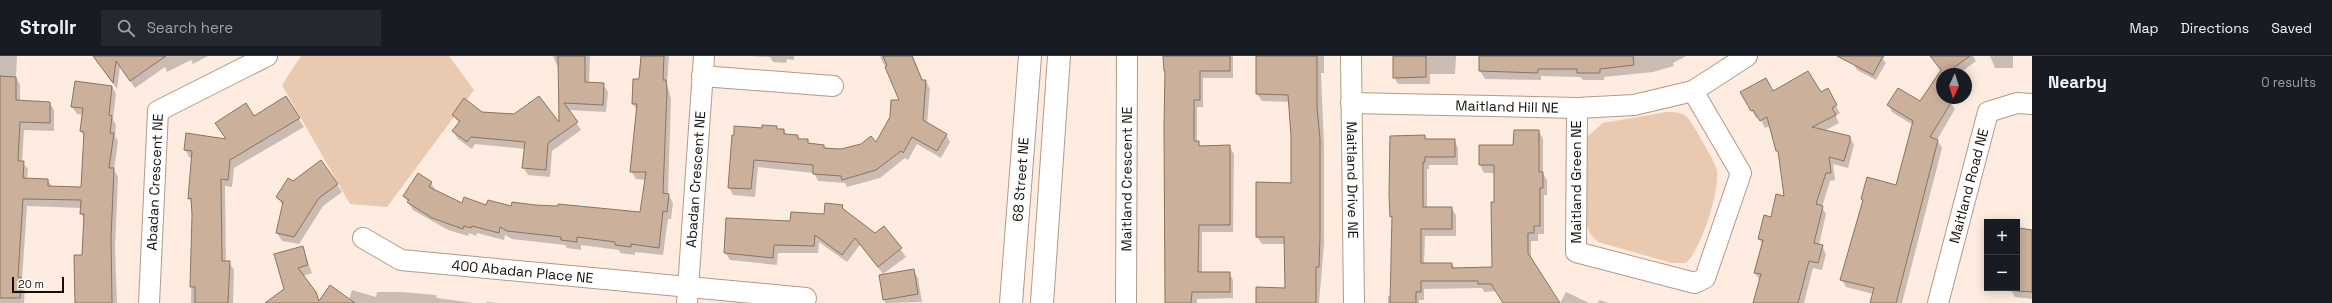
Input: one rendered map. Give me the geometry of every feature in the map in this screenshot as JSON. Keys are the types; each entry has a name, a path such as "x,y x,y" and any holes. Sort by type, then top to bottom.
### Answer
{"main road":[{"name":"68 Street NE","path":"1011,303 1030,56"},
{"path":"1042,303 1059,56"}],"street":[{"name":"Abadan Crescent NE","path":"149,303 158,111 267,56"},
{"name":"Abadan Crescent NE","path":"688,294 704,56"},
{"name":"Maitland Crescent NE","path":"1126,303 1127,56"},
{"name":"Maitland Drive NE","path":"1351,56 1354,303"},
{"name":"Maitland Hill NE","path":"1351,103 1577,108 1634,105 1693,91 1747,56"},
{"path":"702,76 833,86"},
{"name":"Maitland Green NE","path":"1577,108 1576,252 1695,283 1705,278 1741,174 1693,91"},
{"name":"Maitland Road NE","path":"1938,303 1988,112 2017,102 2032,104"},
{"name":"400 Abadan Place NE","path":"363,238 401,260 688,294 806,298"}],"shaded area":[{"path":"301,56 449,56 474,90 387,207 350,204 282,85"},
{"path":"1667,112 1680,113 1687,117 1704,143 1717,170 1716,192 1708,220 1698,246 1686,263 1672,263 1598,242 1590,234 1586,223 1587,137 1603,123"}],"building":[{"path":"93,56 166,56 130,81 116,61 113,83"},
{"path":"558,56 585,56 585,82 604,83 603,105 564,103 578,122 548,143 546,170 522,168 525,142 471,137 467,142 452,131 460,121 452,115 464,98 482,112 514,114 539,96 559,122"},
{"path":"641,56 664,56 663,80 666,80 667,90 663,193 669,194 667,212 663,211 659,248 631,244 631,247 615,245 615,242 577,237 577,242 561,240 561,237 507,231 500,227 499,233 472,226 471,228 464,226 463,229 432,218 407,202 409,200 403,196 418,173 432,182 429,187 462,203 464,197 486,205 488,200 511,206 512,202 558,206 558,204 640,212 646,172 630,172 637,104 632,104 633,79 639,79"},
{"path":"883,56 912,56 922,80 926,80 923,120 947,134 937,151 912,137 903,153 901,151 876,170 842,180 841,176 813,174 813,165 754,160 751,189 728,188 734,126 762,128 762,125 777,126 777,129 784,129 784,134 798,135 798,139 808,139 808,143 824,145 824,148 841,149 861,144 871,136 876,142 890,117 891,100 899,100 885,67 887,66"},
{"path":"1163,56 1230,56 1230,71 1200,71 1200,100 1194,100 1194,141 1199,141 1199,146 1230,145 1230,225 1199,225 1198,272 1230,272 1230,292 1192,292 1191,303 1165,303 1165,71"},
{"path":"1256,56 1317,56 1317,107 1320,139 1320,236 1319,267 1316,267 1316,303 1256,303 1256,287 1285,288 1284,237 1256,237 1256,182 1291,183 1291,136 1288,95 1256,94"},
{"path":"1393,56 1426,56 1426,77 1393,78"},
{"path":"1479,56 1633,56 1634,65 1600,69 1600,73 1577,73 1577,69 1538,69 1538,73 1479,71"},
{"path":"1837,56 1883,56 1873,75"},
{"path":"1930,56 1970,56 1953,68 1939,68"},
{"path":"1808,71 1821,92 1828,88 1837,105 1832,108 1836,115 1812,127 1850,136 1850,141 1844,161 1829,157 1831,173 1826,173 1816,204 1823,206 1814,243 1823,245 1818,263 1809,261 1798,303 1753,303 1761,274 1754,273 1763,240 1758,239 1764,215 1771,217 1776,194 1784,196 1778,151 1776,151 1767,117 1760,121 1753,110 1751,111 1740,92 1766,78 1773,91"},
{"path":"0,76 16,77 16,100 50,102 50,123 20,122 18,161 24,161 23,178 48,179 48,186 81,187 84,132 80,131 83,108 71,107 75,81 112,86 109,115 112,116 110,133 114,133 109,168 114,168 111,238 112,303 75,303 74,255 82,255 84,214 80,214 81,200 23,199 18,277 21,277 20,298 0,298"},
{"path":"1936,77 1936,104 1950,104 1930,137 1938,140 1896,303 1870,303 1874,288 1840,280 1863,200 1861,199 1867,177 1896,185 1913,121 1887,105 1898,88 1920,101"},
{"path":"286,96 300,118 230,160 228,180 221,179 222,261 230,261 228,303 195,303 195,287 190,287 192,215 191,198 188,199 192,151 184,150 186,133 226,139 215,123 246,103 254,116"},
{"path":"1514,130 1539,130 1539,172 1543,172 1543,188 1540,188 1540,226 1534,226 1534,233 1528,233 1528,253 1560,303 1503,303 1491,284 1478,284 1478,281 1421,281 1421,292 1416,292 1416,303 1390,303 1392,216 1390,217 1389,195 1390,136 1425,135 1425,139 1455,139 1455,157 1425,157 1425,162 1423,162 1423,207 1452,207 1452,229 1421,229 1421,263 1452,263 1452,268 1492,267 1491,202 1494,202 1494,165 1479,165 1479,145 1513,145"},
{"path":"321,160 338,184 319,198 294,237 276,233 283,202 276,197 288,178 293,181"},
{"path":"825,203 843,205 842,208 875,233 884,226 902,248 878,267 855,238 842,255 815,235 814,246 774,245 773,258 724,253 726,218 790,221 791,212 824,214"},
{"path":"2020,228 2032,230 2032,292 2017,291 2020,291"},
{"path":"303,246 308,265 298,268 316,292 319,301 330,285 355,303 265,303 284,289 274,254"},
{"path":"914,269 918,294 883,300 879,275"}]}
